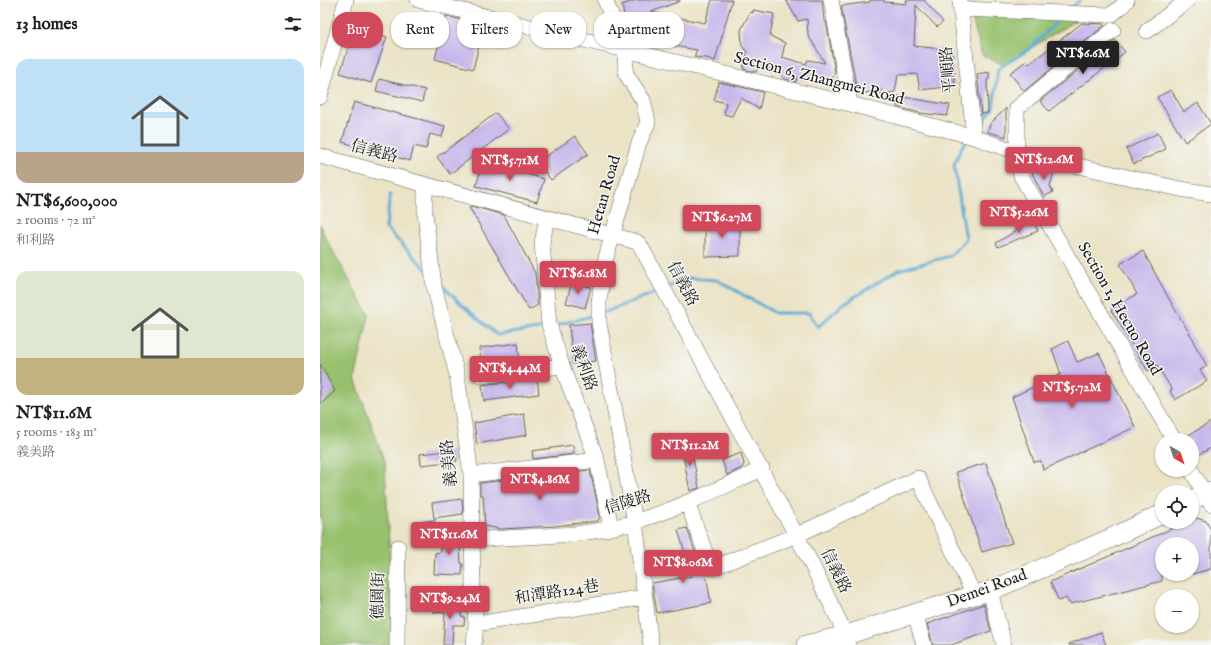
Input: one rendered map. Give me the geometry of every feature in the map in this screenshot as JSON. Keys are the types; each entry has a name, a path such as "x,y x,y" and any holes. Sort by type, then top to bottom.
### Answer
{"main road":[{"name":"Demei Road","path":"806,645 847,640 915,614 982,593 1109,539 1155,517"}],"street":[{"path":"320,97 346,0"},
{"name":"Section 6, Zhangmei Road","path":"418,0 850,104 974,137 1017,152 1180,189 1211,194"},
{"path":"831,0 850,104"},
{"path":"961,5 1111,15 1127,0"},
{"path":"1147,32 1188,0"},
{"name":"Hetan Road","path":"610,1 624,50 626,74 643,100 648,122 639,143 604,265 599,323 635,522 651,645"},
{"name":"平順路","path":"961,5 974,137"},
{"name":"Section 1, Hecuo Road","path":"1113,30 1017,108 1017,152 1022,176 1170,433"},
{"name":"信義路","path":"320,156 637,242 797,535 847,640"},
{"name":"義美路","path":"425,185 425,213 433,276 457,375 471,475 473,586 476,624 474,645"},
{"name":"義利路","path":"547,218 542,243 549,324 562,366 597,460 612,527"},
{"path":"481,376 562,366"},
{"path":"471,475 597,460"},
{"name":"信陵路","path":"472,540 572,534 635,522 762,470"},
{"path":"1195,477 1205,497"},
{"path":"687,502 712,568 797,535 918,478 982,593 1004,645"},
{"name":"德園街","path":"397,645 398,547"},
{"name":"和潭路124巷","path":"476,624 645,597"},
{"path":"915,614 924,645"}],"green space":[{"path":"970,10 1081,17 1004,65 982,55"},
{"path":"320,224 325,237 369,315 355,379 385,463 394,645 320,645 320,536 322,522 320,517"}],"building":[{"path":"636,0 680,0 651,12 623,12 622,5"},
{"path":"712,0 732,0 715,61 707,58 694,57 697,50 684,48 684,19 705,23"},
{"path":"786,0 822,0 824,21 826,21 835,72 830,84 808,78 808,80 797,78 796,82 782,78 782,73 759,66 756,72 743,69 747,52 742,46 741,30 750,12 753,13 753,10 774,14 770,36 785,43 782,57 806,64 808,60 825,63 808,35 807,19 798,21"},
{"path":"870,0 884,0 884,2 907,4 906,0 924,0 943,22 937,27 916,5 914,46 950,50 952,53 955,86 920,90 917,74 898,75 895,92 880,94 881,89 858,95 841,6 870,2"},
{"path":"449,17 457,19 457,48 478,48 473,69 435,59 438,48 449,48"},
{"path":"1082,23 1105,25 1024,91 1010,73 1026,61 1029,64"},
{"path":"383,36 387,37 371,83 340,73 348,48 383,48"},
{"path":"1115,40 1125,52 1049,111 1040,101"},
{"path":"989,72 989,79 987,80 988,113 981,114 977,74"},
{"path":"379,79 425,90 422,102 376,91"},
{"path":"719,82 763,92 759,109 741,98 732,116 724,114 726,103 714,100"},
{"path":"1171,90 1184,112 1198,103 1211,124 1185,142 1157,97"},
{"path":"897,96 950,105 947,116 920,113 897,107"},
{"path":"354,102 445,126 442,137 430,134 426,149 414,146 410,161 342,142"},
{"path":"1006,108 1006,137 988,132 990,124"},
{"path":"496,113 509,129 450,174 437,157"},
{"path":"1158,133 1166,149 1134,164 1126,149"},
{"path":"575,136 588,154 551,180 538,162"},
{"path":"483,162 544,179 537,202 476,186"},
{"path":"1039,168 1054,172 1050,186 1053,192 1044,197 1032,172"},
{"path":"471,206 504,215 535,273 538,305 529,310 469,207"},
{"path":"740,221 740,256 705,257 705,222"},
{"path":"1034,222 1038,231 998,247 996,243 1024,226"},
{"path":"1143,251 1207,366 1200,370 1207,381 1175,400 1170,391 1172,390 1157,365 1148,371 1111,310 1137,294 1120,264"},
{"path":"572,282 591,287 585,308 566,303"},
{"path":"590,323 596,361 573,364 569,325"},
{"path":"1068,341 1077,362 1099,353 1135,427 1043,470 1041,461 1034,462 1012,397 1061,374 1052,349"},
{"path":"518,343 520,362 482,367 479,348"},
{"path":"320,364 335,391 320,405"},
{"path":"537,378 539,394 484,401 482,385"},
{"path":"524,414 527,435 477,444 474,423"},
{"path":"1211,422 1211,448 1199,454 1199,433 1192,433"},
{"path":"690,443 699,488 690,491 681,445"},
{"path":"573,445 574,454 533,459 532,451"},
{"path":"455,450 457,461 421,465 420,454"},
{"path":"741,453 744,464 742,468 727,475 722,460"},
{"path":"986,463 1012,543 982,552 956,472"},
{"path":"590,470 600,516 598,521 555,526 500,529 485,526 483,495 480,495 480,483"},
{"path":"462,499 463,514 434,518 432,503"},
{"path":"1199,519 1206,521 1211,530 1211,569 1199,572 1199,537 1155,537 1155,581 1162,581 1070,604 1066,598 1059,601 1050,582 1171,529 1199,529"},
{"path":"434,520 436,531 421,533 419,522"},
{"path":"687,528 702,574 706,575 711,603 657,613 652,583 692,576 678,530"},
{"path":"463,534 463,547 460,547 461,563 463,564 462,575 434,574 435,553 441,552 439,537"},
{"path":"433,604 462,605 461,616 465,617 464,625 453,625 452,645 443,645 445,613 433,612"},
{"path":"984,604 991,631 951,645 933,645 927,624"},
{"path":"1101,632 1106,645 1069,645 1069,644"}],"waterway":[{"path":"1071,8 1080,0"},
{"path":"979,126 993,109 998,69 1028,50 1061,18"},
{"path":"668,287 689,278 717,280 775,313 809,313 818,327 843,304 898,270 950,256 966,239 954,165 961,148 968,140"},
{"path":"390,195 386,228 426,269"},
{"path":"440,283 462,305 497,335 545,328"},
{"path":"603,313 659,291"},
{"path":"554,326 595,315"}]}
